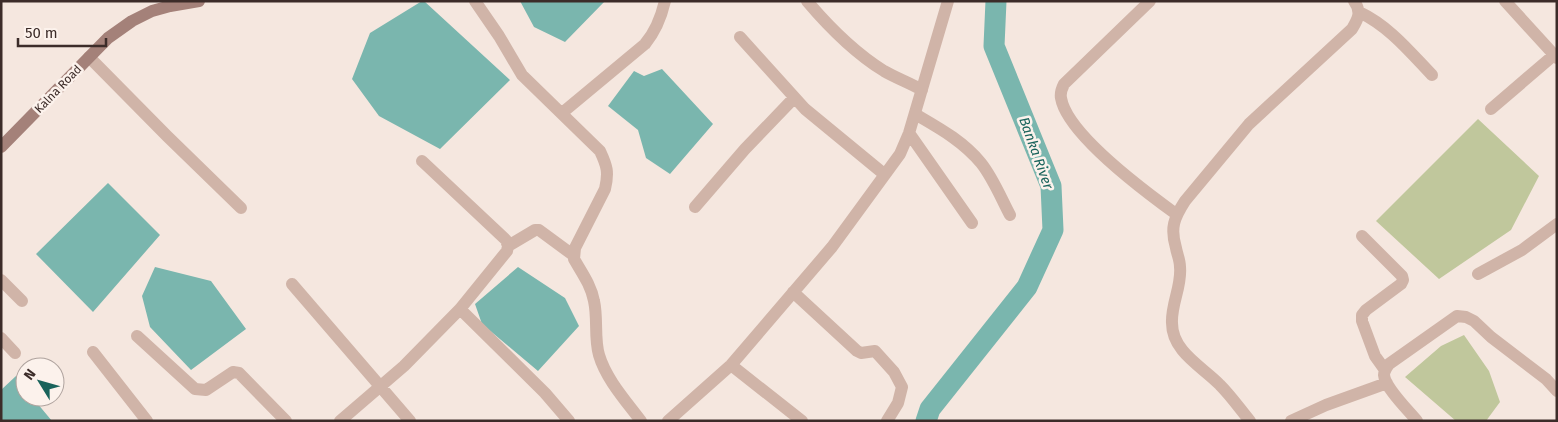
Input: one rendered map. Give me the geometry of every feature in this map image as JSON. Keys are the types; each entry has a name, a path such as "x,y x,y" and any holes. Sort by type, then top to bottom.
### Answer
{"street":[{"name":"Kalna Road","path":"1,147 108,38 132,21 152,11 199,1"},
{"path":"475,1 522,76 600,152 607,167 608,179 605,189 574,248 573,255 590,286 595,303 598,352 601,363 624,399 641,421"},
{"path":"562,113 645,44 654,33 662,17 665,1"},
{"path":"807,1 860,54 884,71 922,90"},
{"path":"668,421 683,417 731,365 832,247 900,154 910,133 948,1"},
{"path":"1150,1 1064,84 1061,100 1069,118 1085,138 1141,189 1176,214"},
{"path":"1491,109 1555,57 1505,1"},
{"path":"1250,421 1220,385 1180,347 1174,338 1172,324 1173,304 1180,277 1180,264 1174,241 1173,226 1176,214 1248,124 1352,29 1359,17 1357,7"},
{"path":"1357,7 1387,30 1432,75"},
{"path":"740,37 805,110 884,174"},
{"path":"89,57 241,208"},
{"path":"695,207 744,149 794,98"},
{"path":"915,114 944,130 962,143 982,164 1010,215"},
{"path":"910,133 972,223"},
{"path":"340,421 404,366 460,309 508,251 506,240 422,161"},
{"path":"1478,274 1522,250 1557,224"},
{"path":"508,246 535,230 539,230 573,255"},
{"path":"1362,236 1402,276 1403,280 1401,284 1366,310 1362,316 1362,321 1375,356 1385,370"},
{"path":"1,280 22,302"},
{"path":"292,284 410,421"},
{"path":"794,292 857,351 861,353 875,351 894,372 902,386 898,403 887,421"},
{"path":"460,309 545,393 569,421"},
{"path":"1417,421 1386,383 1385,370 1389,364 1457,316 1474,321 1490,337 1546,379 1557,391"},
{"path":"137,336 195,389 206,390 233,372 239,373 286,421"},
{"path":"1,338 15,353"},
{"path":"92,352 147,421"},
{"path":"731,365 802,421"},
{"path":"1291,421 1326,405 1386,383"}],"green space":[{"path":"1478,119 1539,176 1511,230 1439,279 1376,221"},
{"path":"1464,335 1489,371 1500,402 1486,421 1456,421 1405,377 1441,346"}],"water":[{"path":"422,1 510,80 440,149 379,116 352,79 370,33"},
{"path":"520,1 605,1 565,42 534,27"},
{"path":"662,69 713,124 670,174 646,158 638,130 608,106 634,71 644,76"},
{"path":"108,183 160,235 93,312 36,254"},
{"path":"155,267 211,281 246,329 191,370 150,327 142,296"},
{"path":"518,267 565,298 579,326 538,371 482,324 475,304"},
{"path":"15,377 15,407 40,407 52,421 1,421 1,390"}],"waterway":[{"name":"Banka River","path":"926,421 930,409 1027,287 1053,230 1051,186 994,46 996,1"}]}
